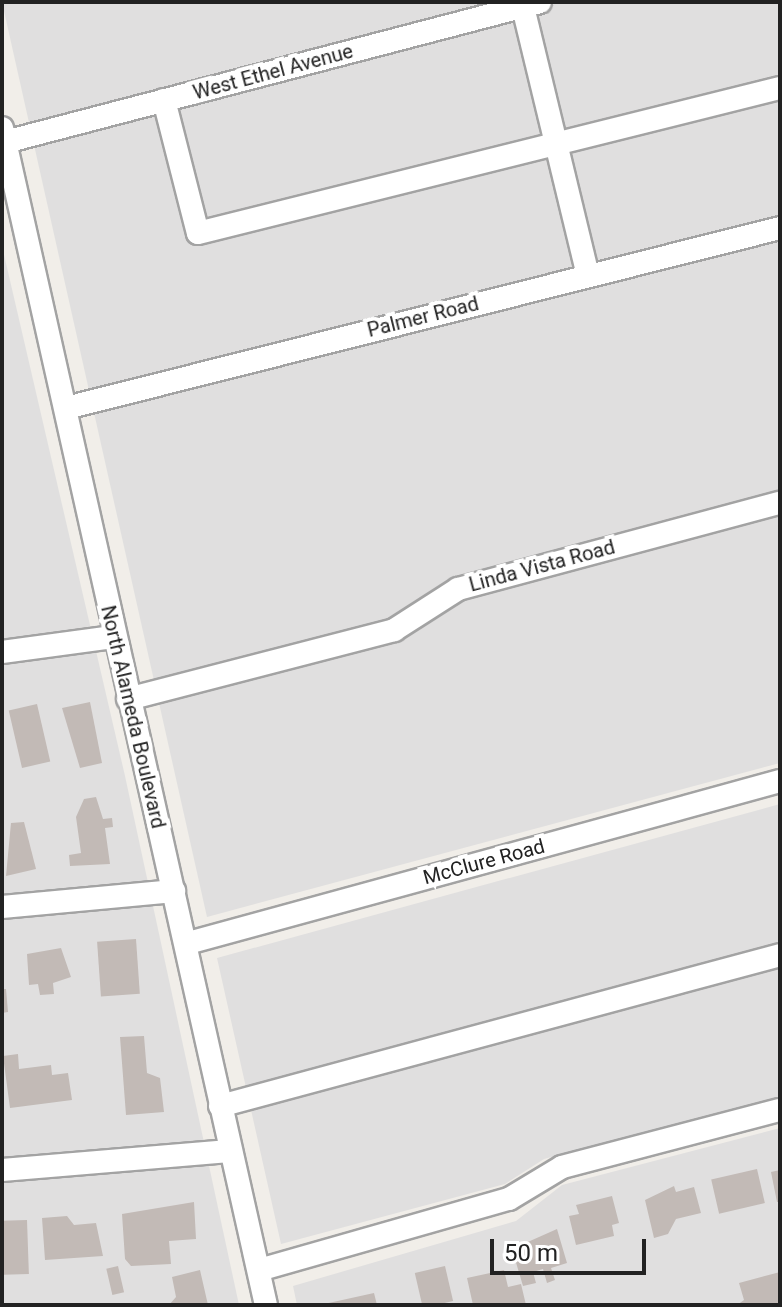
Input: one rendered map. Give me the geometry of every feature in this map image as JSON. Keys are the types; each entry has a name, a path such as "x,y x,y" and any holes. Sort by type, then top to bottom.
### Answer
{"street":[{"name":"West Ethel Avenue","path":"4,135 164,100 532,4"},
{"path":"532,4 557,145 588,275"},
{"path":"164,100 198,233 780,88"},
{"name":"North Alameda Boulevard","path":"4,135 10,210 66,408 113,637 188,943 229,1151 266,1305"},
{"name":"Palmer Road","path":"66,408 780,228"},
{"name":"Linda Vista Road","path":"128,699 394,630 458,589 780,503"},
{"path":"2,652 113,637"},
{"name":"McClure Road","path":"188,943 780,781"},
{"path":"2,907 174,891"},
{"path":"220,1106 780,955"},
{"path":"259,1270 509,1199 562,1167 780,1110"},
{"path":"2,1170 229,1151"}],"shaded area":[{"path":"2,2 780,2 780,763 207,917"},
{"path":"2,246 125,776 239,1305 2,1305"},
{"path":"780,804 780,1098 544,1159 505,1184 281,1244 217,958"},
{"path":"780,1128 780,1305 297,1305 293,1286 516,1221 562,1185"}],"building":[{"path":"90,702 102,763 80,768 62,708"},
{"path":"37,704 50,761 22,768 9,711"},
{"path":"96,797 103,819 112,818 113,827 105,828 110,864 70,866 69,855 81,853 76,817 84,799"},
{"path":"24,822 36,869 6,876 11,823"},
{"path":"136,939 140,994 101,997 97,942"},
{"path":"61,948 71,977 53,983 54,994 40,995 38,984 29,985 27,954"},
{"path":"2,989 6,989 8,1012 2,1013"},
{"path":"144,1036 147,1073 160,1078 164,1112 126,1115 120,1037"},
{"path":"18,1054 19,1069 51,1065 52,1075 68,1073 72,1100 10,1108 3,1056"},
{"path":"757,1169 765,1203 719,1214 711,1180"},
{"path":"780,1170 780,1202 777,1202 771,1172"},
{"path":"674,1186 676,1192 694,1187 701,1213 676,1219 668,1234 654,1238 645,1200"},
{"path":"612,1196 619,1223 612,1225 614,1236 576,1245 569,1216 579,1214 576,1205"},
{"path":"194,1202 196,1239 169,1241 171,1264 131,1266 125,1259 122,1214"},
{"path":"67,1216 74,1225 96,1223 103,1256 45,1260 42,1218"},
{"path":"27,1220 29,1274 4,1275 2,1221"},
{"path":"557,1229 567,1263 551,1268 555,1280 547,1283 543,1269 533,1272 536,1283 523,1286 512,1249"},
{"path":"118,1266 124,1292 112,1295 106,1269"},
{"path":"445,1266 453,1301 422,1305 415,1273"},
{"path":"200,1270 208,1305 169,1305 176,1297 172,1277"},
{"path":"504,1270 508,1287 521,1284 526,1305 473,1305 467,1278"},
{"path":"780,1272 780,1305 737,1305 744,1300 739,1283"},
{"path":"374,1293 377,1305 324,1305 324,1304"}]}
